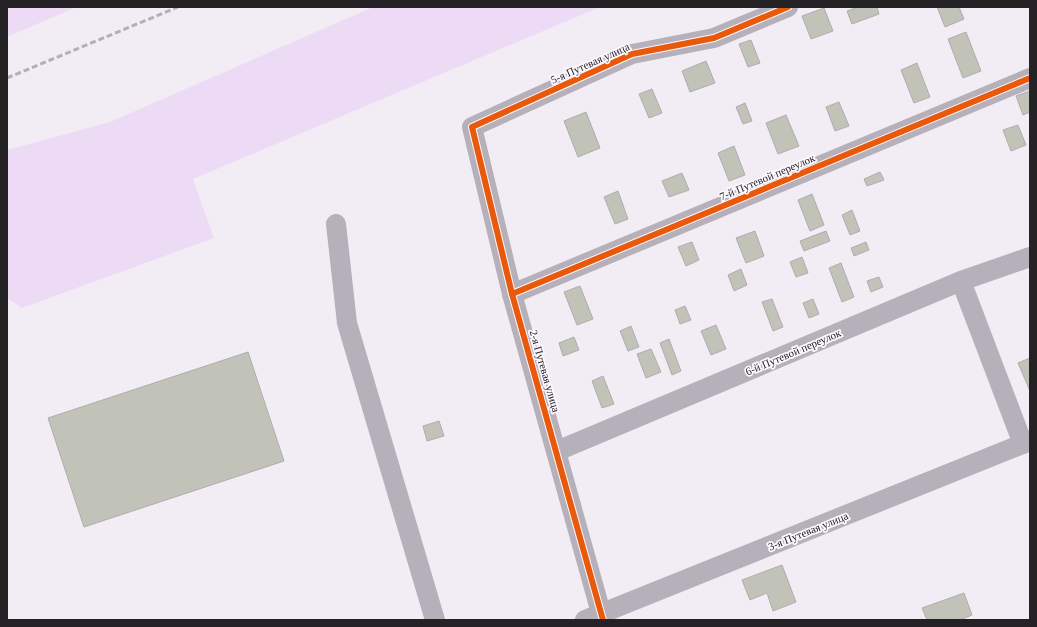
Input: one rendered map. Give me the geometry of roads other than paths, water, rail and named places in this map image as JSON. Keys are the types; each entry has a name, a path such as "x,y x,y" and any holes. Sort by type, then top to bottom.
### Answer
{"street":[{"name":"5-я Путевая улица","path":"472,127 632,54 714,38 788,7"},
{"name":"7-й Путевой переулок","path":"512,294 1030,78"},
{"name":"2-я Путевая улица","path":"472,127 512,294 557,451 596,618"},
{"path":"336,224 347,322 435,620"},
{"name":"6-й Путевой переулок","path":"557,451 961,281 1030,257"},
{"path":"961,281 1026,442"},
{"name":"3-я Путевая улица","path":"596,618 1026,442"}],"railway":[{"path":"7,78 178,7"}]}
